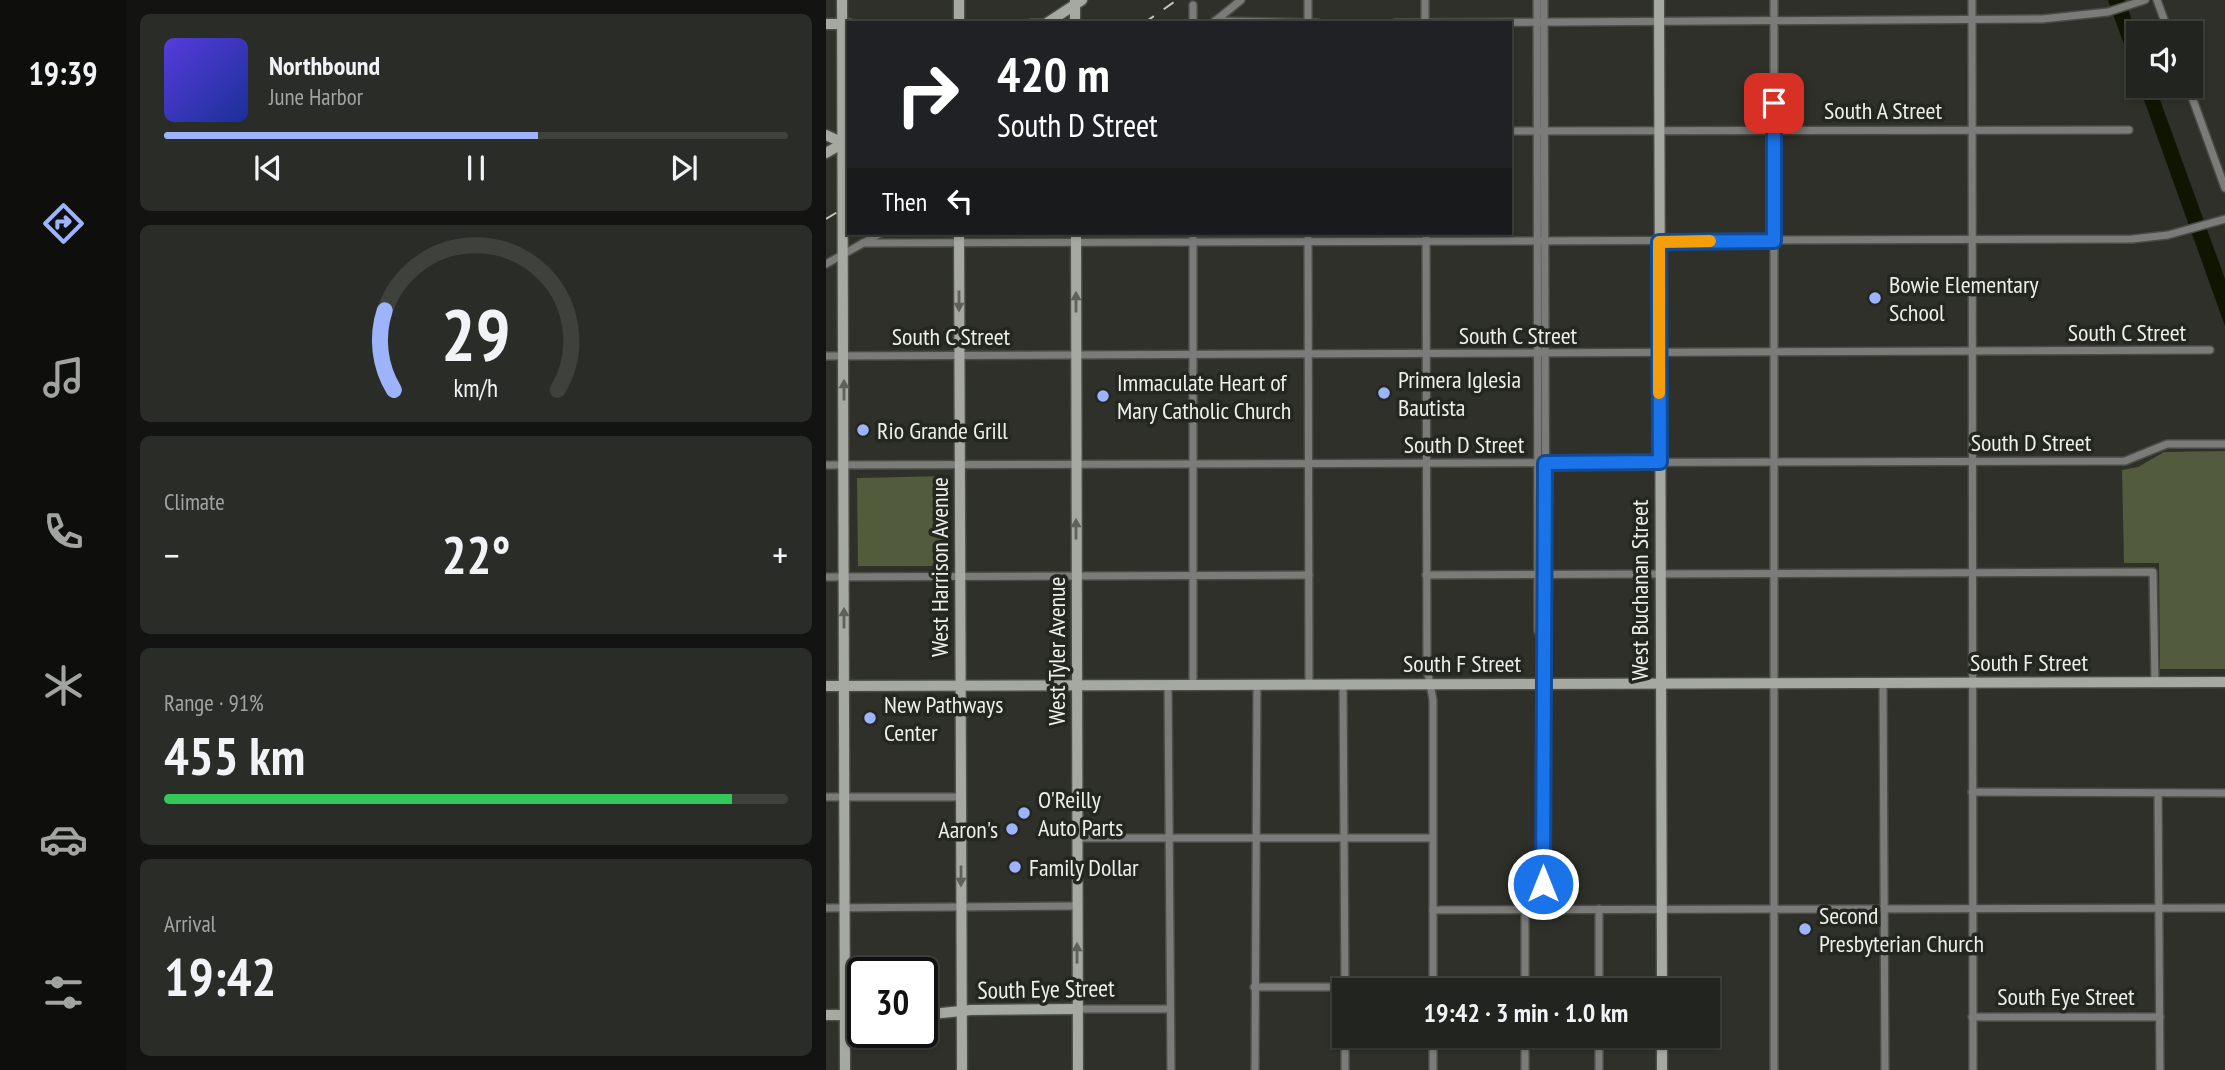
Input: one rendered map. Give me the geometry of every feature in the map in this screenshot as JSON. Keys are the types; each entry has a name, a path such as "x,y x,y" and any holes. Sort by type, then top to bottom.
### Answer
{"street":[{"path":"842,0 845,24 846,141 842,254 845,1070"},
{"path":"959,0 959,21"},
{"path":"1215,21 1241,0"},
{"path":"1308,0 1308,21"},
{"path":"1425,0 1425,21"},
{"path":"1537,0 1540,21 1543,574 1546,631 1543,638 1543,909"},
{"path":"1540,21 1544,0"},
{"name":"West Buchanan Street","path":"1659,0 1662,978"},
{"path":"1774,0 1774,1070"},
{"path":"1972,0 1973,1070"},
{"path":"1512,21 2042,19 2108,12 2145,0"},
{"path":"2157,0 2165,21"},
{"path":"1050,21 1077,1"},
{"path":"1075,21 1077,1"},
{"path":"1193,5 1193,21"},
{"path":"826,24 845,24"},
{"path":"2192,98 2225,188"},
{"name":"South A Street","path":"1512,131 2129,130"},
{"path":"826,135 846,141"},
{"path":"826,153 846,141"},
{"path":"863,243 959,238 1076,238 1193,243 2132,239 2185,231 2225,219"},
{"path":"826,264 877,235"},
{"path":"1193,235 1193,686"},
{"path":"1308,235 1309,684"},
{"path":"1426,235 1426,575 1429,684 1433,700 1433,978"},
{"name":"West Harrison Avenue","path":"959,238 961,1070"},
{"name":"West Tyler Avenue","path":"1076,238 1077,1070"},
{"name":"South C Street","path":"826,356 2210,351"},
{"name":"South D Street","path":"826,465 2125,461 2167,444 2225,444"},
{"path":"1426,575 2153,572 2155,683"},
{"path":"826,577 1309,575"},
{"path":"1883,682 1885,1070"},
{"name":"South F Street","path":"826,686 2225,682"},
{"path":"1343,684 1345,978"},
{"path":"1255,1070 1257,685"},
{"path":"1168,686 1171,1070"},
{"path":"1972,792 2225,793"},
{"path":"2158,794 2160,1070"},
{"path":"826,797 960,797"},
{"path":"1077,838 1432,838"},
{"path":"826,908 1077,906"},
{"path":"1433,910 2225,908"},
{"path":"1525,909 1525,978"},
{"path":"1599,909 1599,978"},
{"path":"1254,987 1332,989"},
{"name":"South Eye Street","path":"938,1014 1170,1009"},
{"path":"826,1015 845,1015"},
{"name":"South Eye Street","path":"1972,1017 2160,1017"},
{"path":"1345,1048 1345,1070"},
{"path":"1433,1048 1433,1070"},
{"path":"1525,1048 1525,1070"},
{"path":"1599,1048 1599,1070"},
{"path":"1662,1048 1662,1070"}],"green space":[{"path":"2225,451 2225,669 2160,669 2159,563 2124,563 2122,470 2138,467 2164,452"},
{"path":"948,476 949,566 858,566 857,478"}],"shaded area":[{"path":"2108,0 2125,0 2132,21 2126,21 2126,50"},
{"path":"2143,98 2159,98 2225,279 2225,326"}],"railway":[{"path":"1147,21 1177,0"},
{"path":"826,219 847,206"}],"slow traffic":[{"path":"1659,393 1659,242 1710,241"}],"place":[{"name":"Bowie Elementary School","path":"1875,298"},
{"name":"Primera Iglesia Bautista","path":"1384,393"},
{"name":"Immaculate Heart of Mary Catholic Church","path":"1103,396"},
{"name":"Rio Grande Grill","path":"863,430"},
{"name":"New Pathways Center","path":"870,718"},
{"name":"O'Reilly Auto Parts","path":"1024,813"},
{"name":"Aaron's","path":"1012,829"},
{"name":"Family Dollar","path":"1015,867"},
{"name":"Second Presbyterian Church","path":"1805,929"}],"route":[{"path":"1543,884 1545,463 1660,462 1659,242 1774,241 1774,103"}]}
